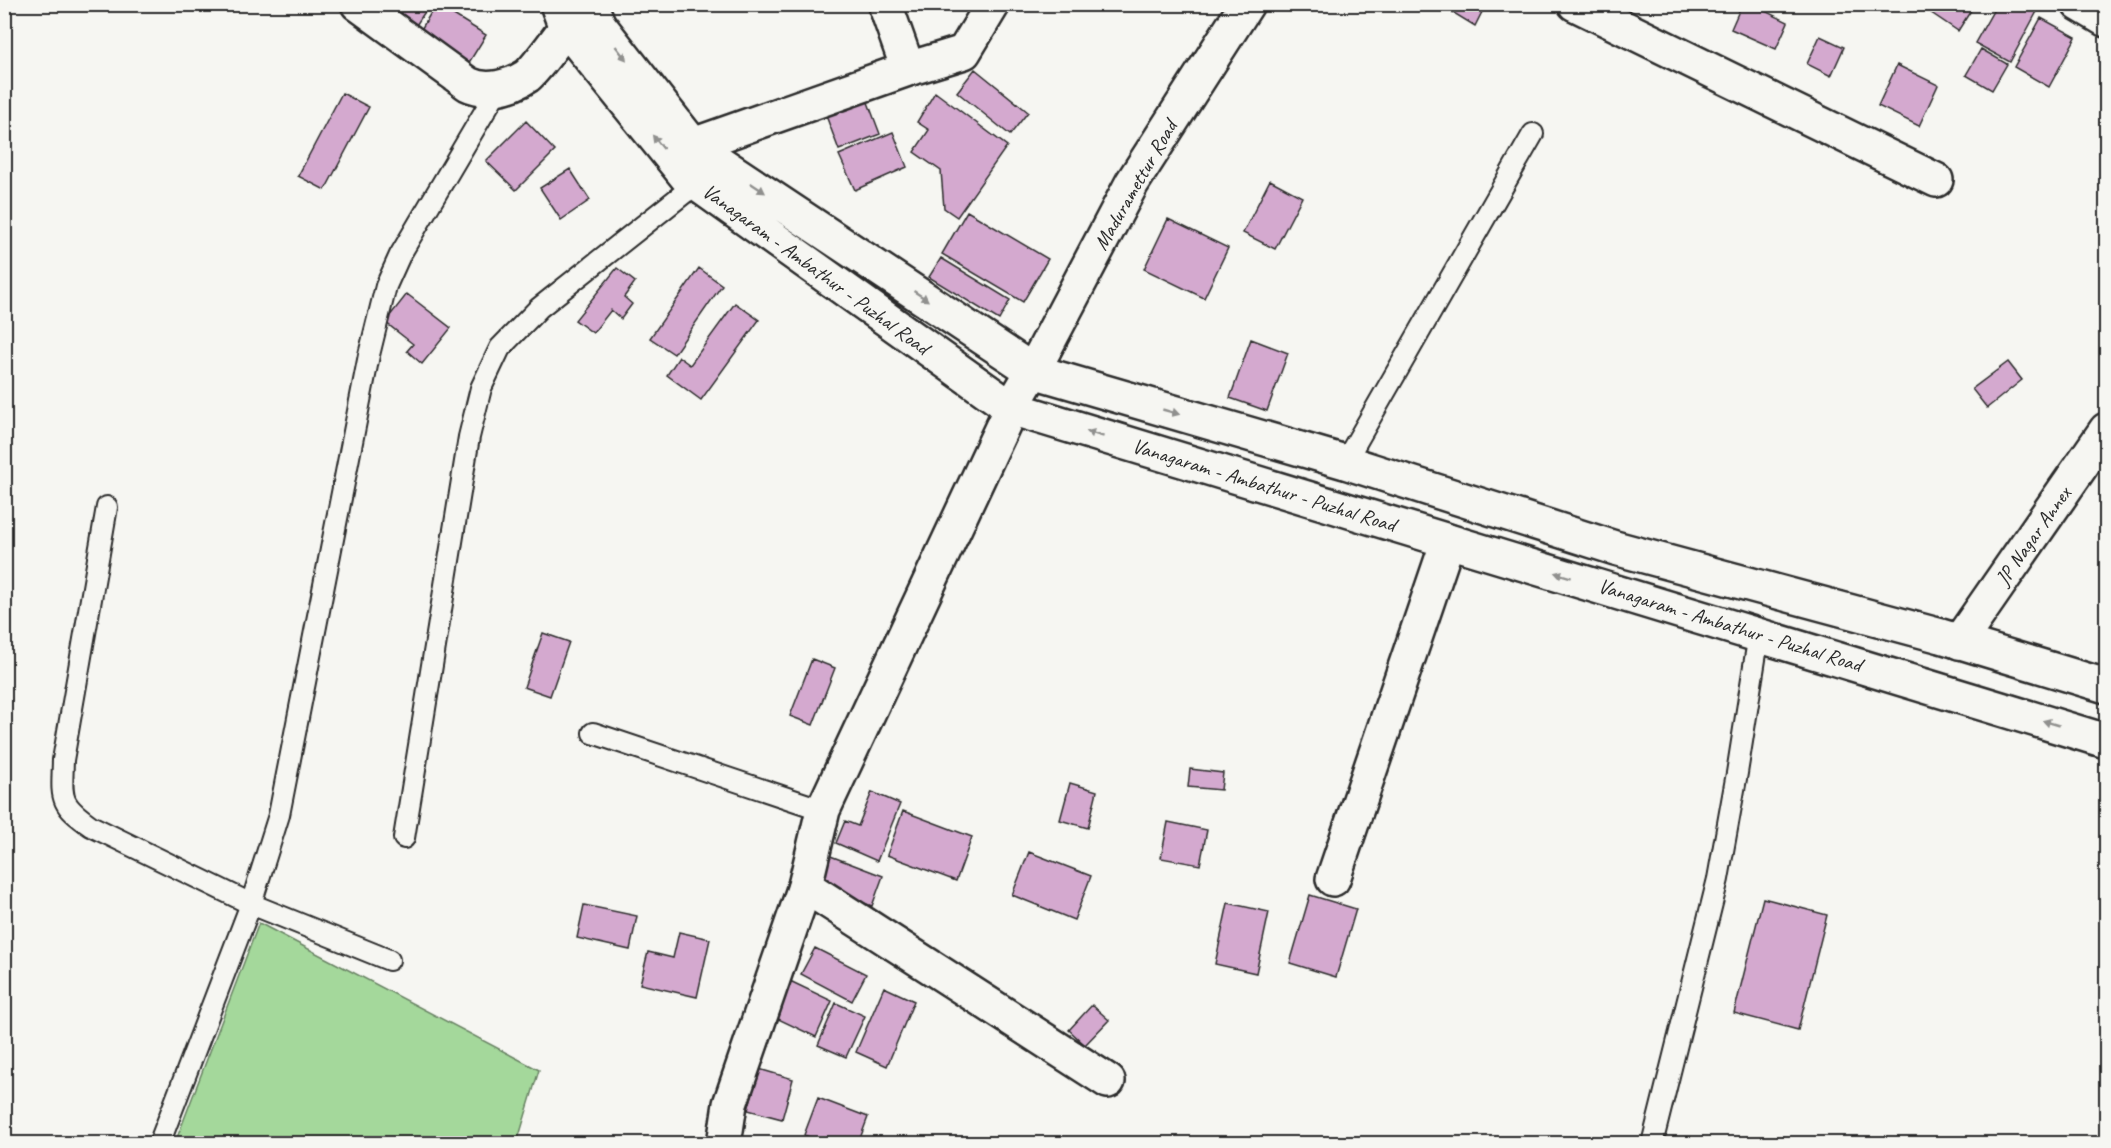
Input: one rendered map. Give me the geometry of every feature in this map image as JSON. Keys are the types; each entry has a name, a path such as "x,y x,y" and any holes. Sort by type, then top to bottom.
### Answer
{"main road":[{"path":"358,4 468,84 498,89 527,76 561,16"},
{"path":"590,4 598,25 693,145 1033,371 1345,462 1615,548 1959,642 2106,686"},
{"path":"885,4 908,69"},
{"path":"693,145 908,69 964,52 993,4"},
{"name":"Maduramettur Road","path":"724,1143 730,1104 805,886 823,810 1011,408 1033,371 1132,183 1247,4"},
{"path":"1575,4 1936,180"},
{"path":"2079,4 2106,20"},
{"name":"Vanagaram - Ambathur - Puzhal Road","path":"561,16 692,180 1011,408 2106,741"},
{"path":"692,180 693,145"},
{"name":"JP Nagar Annex","path":"1959,642 2106,430"},
{"path":"1333,879 1448,540"},
{"path":"805,886 1108,1081"}],"lane":[{"path":"159,1143 251,904 279,814 366,366 386,286 400,255 498,89"},
{"path":"1345,462 1533,134"},
{"path":"404,838 469,437 481,388 500,348 539,308 692,180"},
{"path":"107,507 63,760 62,795 71,812 91,826 251,904 389,960"},
{"path":"1652,1143 1718,879 1759,634"},
{"path":"593,733 823,810"}],"green space":[{"path":"259,923 539,1070 517,1143 175,1143"}],"building":[{"path":"374,4 430,4 413,30"},
{"path":"436,4 486,35 465,69 416,38"},
{"path":"1439,4 1486,4 1475,26"},
{"path":"1742,4 1750,4 1788,22 1776,49 1731,29"},
{"path":"1918,4 1975,4 1958,31"},
{"path":"1997,4 2041,4 2010,62 1975,43"},
{"path":"2041,18 2076,37 2049,87 2014,67"},
{"path":"1820,36 1844,47 1831,76 1807,64"},
{"path":"1981,49 2007,64 1992,90 1966,75"},
{"path":"1897,65 1938,85 1919,126 1878,106"},
{"path":"975,69 1028,112 1010,135 957,92"},
{"path":"935,92 1007,146 957,217 944,208 941,171 914,152 929,130 917,122"},
{"path":"342,93 369,107 325,190 298,176"},
{"path":"866,97 880,134 839,150 825,113"},
{"path":"526,121 555,151 516,190 486,161"},
{"path":"893,132 907,167 855,190 839,155"},
{"path":"570,169 590,200 561,220 540,188"},
{"path":"1270,180 1302,197 1275,249 1243,233"},
{"path":"967,211 1048,259 1023,302 942,254"},
{"path":"1168,219 1228,248 1204,298 1144,269"},
{"path":"941,258 1010,300 999,320 929,277"},
{"path":"617,268 635,282 624,297 632,304 621,319 611,310 593,333 575,320"},
{"path":"699,268 722,285 674,354 650,338"},
{"path":"407,294 451,328 422,364 407,351 413,344 385,322"},
{"path":"735,303 759,320 701,400 667,375 679,357 690,365"},
{"path":"1251,339 1288,353 1267,411 1230,398"},
{"path":"2008,362 2022,380 1987,408 1972,389"},
{"path":"543,633 569,642 550,696 524,687"},
{"path":"812,659 835,668 813,725 790,716"},
{"path":"1190,769 1223,773 1221,790 1188,787"},
{"path":"1070,783 1097,791 1088,828 1060,820"},
{"path":"872,792 900,804 877,861 836,843 845,821 858,826"},
{"path":"903,811 972,837 956,881 887,855"},
{"path":"1168,822 1207,830 1200,865 1161,858"},
{"path":"820,852 883,876 872,906 808,882"},
{"path":"1029,852 1091,876 1074,920 1012,895"},
{"path":"1310,895 1356,909 1336,977 1290,963"},
{"path":"1763,898 1827,915 1798,1030 1734,1013"},
{"path":"1228,903 1269,912 1256,973 1215,964"},
{"path":"584,905 637,916 630,950 577,938"},
{"path":"679,932 710,939 697,997 640,984 648,952 673,958"},
{"path":"815,948 866,974 852,1001 801,974"},
{"path":"790,981 832,1001 816,1037 774,1017"},
{"path":"884,987 914,1001 887,1066 856,1052"},
{"path":"836,1003 865,1016 846,1057 818,1045"},
{"path":"1092,1005 1109,1020 1085,1045 1069,1030"},
{"path":"759,1069 793,1079 782,1119 748,1110"},
{"path":"818,1098 868,1117 858,1144 827,1144 804,1135"}]}
